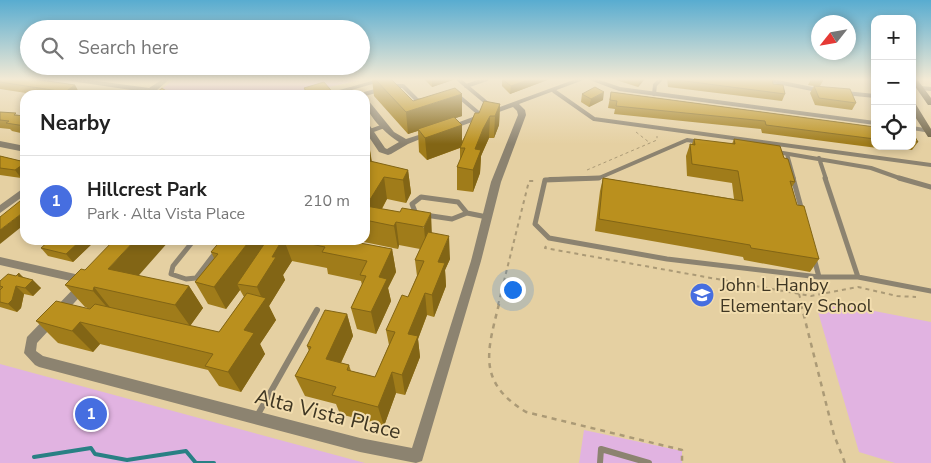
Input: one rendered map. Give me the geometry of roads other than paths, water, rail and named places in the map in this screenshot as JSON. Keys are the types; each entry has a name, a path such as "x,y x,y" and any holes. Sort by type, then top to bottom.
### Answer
{"main road":[{"path":"916,111 930,132"}],"street":[{"path":"370,134 385,152 392,151 405,142 527,101"},
{"path":"704,101 871,122"},
{"name":"Alta Vista Place","path":"0,262 90,278 31,341 30,353 38,361 360,445 417,456 476,261 496,182 522,115 515,105"},
{"path":"370,108 391,134 405,142"},
{"path":"916,129 930,132"},
{"path":"0,144 20,148"},
{"path":"0,210 20,194"}],"lane":[{"path":"466,101 482,116"},
{"path":"484,101 496,111"},
{"path":"568,101 594,119 931,165"},
{"path":"370,129 384,126"},
{"path":"705,143 687,140 599,178 585,180 558,176 545,180 535,224 549,238 667,259 819,278 858,277 931,291"},
{"path":"769,151 871,168 922,186 931,187"},
{"path":"788,154 805,220"},
{"path":"819,158 858,277"},
{"path":"467,213 458,202 421,196 412,204 415,213 424,215 452,219 467,213 488,217"},
{"path":"190,245 173,266 171,274 186,279 196,278 221,245"},
{"path":"812,249 819,278"},
{"path":"257,417 317,310"},
{"path":"600,463 601,449 649,463"}],"waterway":[{"path":"34,457 91,448 95,454 127,460 186,451 196,463 214,463"}],"place":[{"name":"John L Hanby Elementary School","path":"702,295"},
{"name":"Hillcrest Park","path":"91,414"}]}
